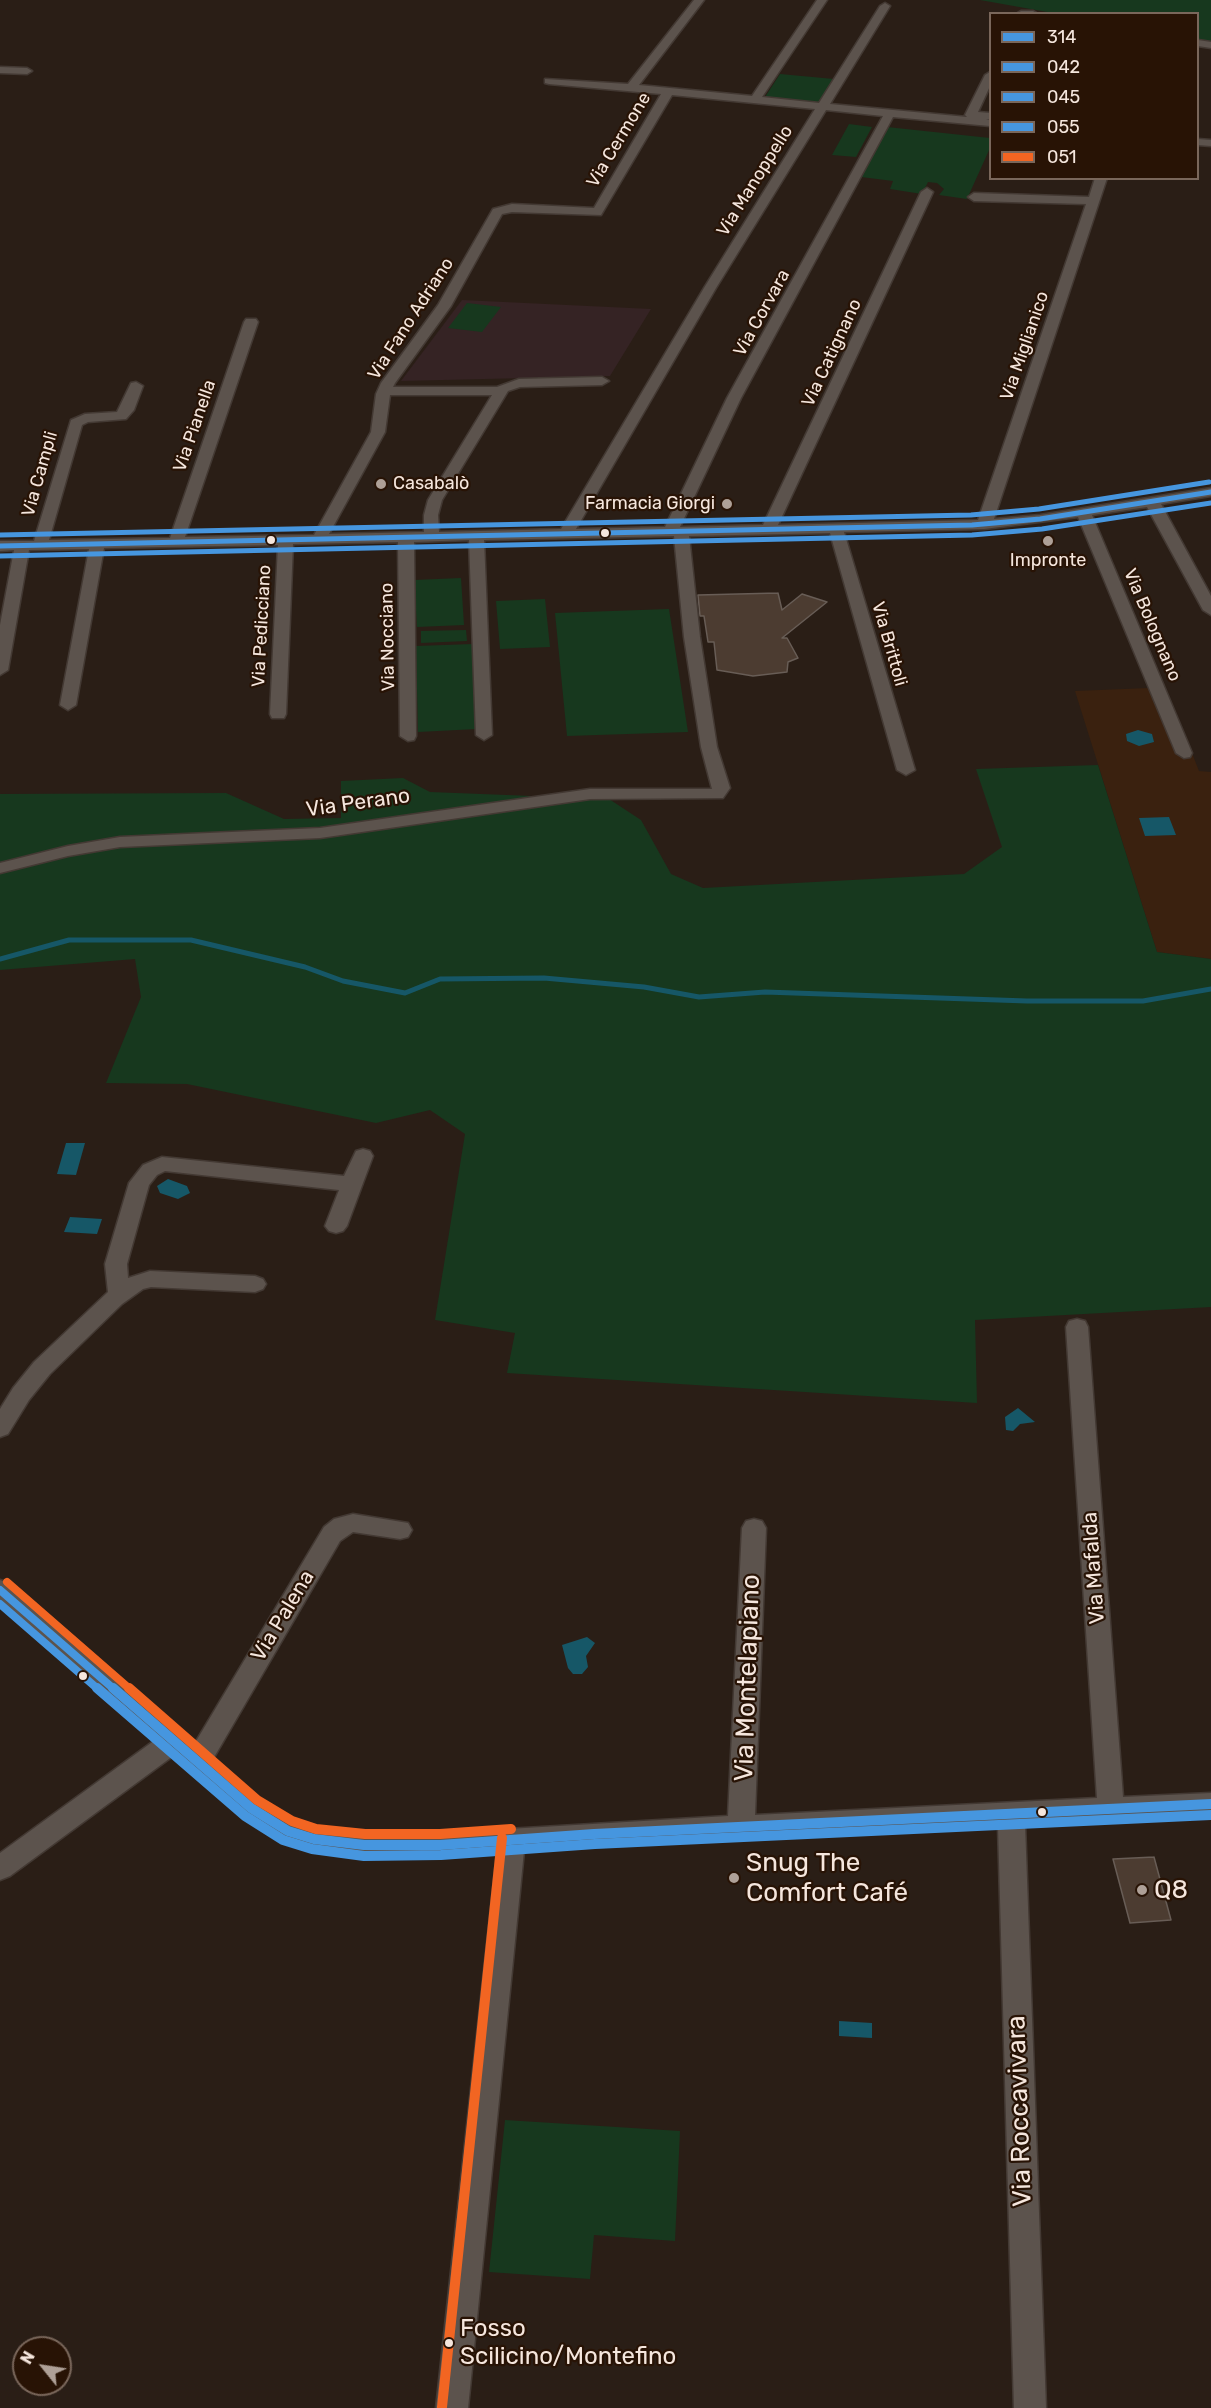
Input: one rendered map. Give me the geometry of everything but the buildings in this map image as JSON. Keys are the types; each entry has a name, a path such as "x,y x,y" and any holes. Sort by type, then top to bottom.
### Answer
{"street":[{"path":"631,88 699,0"},
{"path":"754,100 822,0"},
{"path":"885,6 822,107 888,117 989,117"},
{"path":"0,70 27,71"},
{"path":"970,118 989,77"},
{"name":"Via Manoppello","path":"549,81 822,107 710,288 566,534"},
{"name":"Via Cermone","path":"598,210 669,91"},
{"name":"Via Corvara","path":"675,532 734,398 888,117"},
{"path":"970,118 989,123"},
{"name":"Via Miglianico","path":"984,525 1100,180"},
{"name":"Via Catignano","path":"768,530 927,192"},
{"path":"974,197 1093,201"},
{"name":"Via Fano Adriano","path":"319,539 376,435 384,391 448,300 497,212 512,208 598,210"},
{"name":"Via Pianella","path":"176,542 251,322"},
{"path":"432,537 431,511 435,500 501,391 507,386 519,383 602,381"},
{"name":"Via Campli","path":"40,545 76,423 85,418 121,416 127,410 136,386"},
{"path":"384,391 501,391"},
{"path":"0,546 984,525 1211,492"},
{"path":"1152,502 1211,610"},
{"name":"Via Bolognano","path":"1083,512 1184,753"},
{"name":"Via Brittoli","path":"836,529 906,770"},
{"name":"Via Perano","path":"0,868 68,851 120,842 320,833 583,794 710,796 721,790 709,747 675,532"},
{"path":"476,536 484,735"},
{"name":"Via Nocciano","path":"406,538 408,736"},
{"name":"Via Pedicciano","path":"278,714 286,540"},
{"path":"68,705 98,544"},
{"path":"0,670 22,546"},
{"path":"336,1226 363,1156"},
{"path":"119,1295 116,1269 138,1186 145,1174 155,1167 171,1164 351,1184"},
{"path":"0,1428 17,1399 38,1373 119,1295 135,1284 150,1280 255,1284"},
{"name":"Via Mafalda","path":"1077,1327 1111,1809"},
{"name":"Via Palena","path":"198,1761 332,1534 342,1526 354,1523 400,1530"},
{"name":"Via Montelapiano","path":"741,1828 754,1528"},
{"path":"0,1590 264,1818 288,1831 314,1839 388,1846 1211,1804"},
{"path":"0,1868 175,1740"},
{"name":"Via Roccavivara","path":"1011,1814 1029,2408"},
{"path":"452,2408 512,1839"}],"shaded area":[{"path":"462,300 651,309 610,376 401,381"},
{"path":"1149,688 1176,753 1192,753 1199,771 1211,772 1211,959 1157,952 1075,691"}],"green space":[{"path":"980,0 1211,0 1211,43 1199,40 1199,12 1047,12"},
{"path":"780,74 834,79 819,103 765,97"},
{"path":"849,124 872,127 856,157 832,155"},
{"path":"887,127 989,138 989,150 967,199 939,195 944,189 937,183 928,182 922,194 890,189 893,181 861,177"},
{"path":"467,303 501,307 482,332 448,328"},
{"path":"461,578 464,625 417,627 414,580"},
{"path":"545,599 550,647 500,649 496,601"},
{"path":"669,609 688,732 567,736 555,613"},
{"path":"466,630 467,641 421,643 421,631"},
{"path":"473,644 477,729 418,732 416,646"},
{"path":"1098,765 1157,952 1211,959 1211,1307 975,1320 977,1403 507,1373 515,1333 435,1320 465,1134 430,1110 376,1123 187,1084 106,1083 141,997 135,959 0,970 0,794 226,793 284,819 341,818 341,781 403,778 430,792 609,799 641,820 671,874 703,888 964,874 1002,847 976,769"},
{"path":"505,2120 680,2131 675,2241 594,2235 590,2279 489,2272"}],"water":[{"path":"1138,730 1152,734 1154,742 1139,746 1127,741 1126,734"},
{"path":"1169,817 1176,835 1145,836 1139,818"},
{"path":"66,1143 85,1143 76,1175 57,1174"},
{"path":"168,1179 187,1186 190,1193 178,1199 160,1193 157,1186"},
{"path":"70,1217 102,1219 97,1234 64,1232"},
{"path":"1018,1408 1035,1422 1020,1424 1013,1431 1006,1430 1005,1417"},
{"path":"587,1637 595,1643 586,1656 588,1667 582,1674 573,1674 568,1668 562,1645"},
{"path":"839,2021 872,2023 872,2038 839,2036"}],"waterway":[{"path":"0,959 69,940 191,940 305,967 343,981 405,993 440,979 544,978 644,987 699,997 765,992 1027,1001 1143,1001 1211,989"}],"transit line":[{"name":"055","path":"0,535 971,515 1039,509 1209,482"},
{"name":"314","path":"0,546 972,525 1040,519 1211,492"},
{"name":"042","path":"0,556 972,535 1042,529 1211,503"},
{"name":"051","path":"7,1582 257,1800 292,1821 316,1829 365,1834 440,1834 511,1829"},
{"name":"314","path":"0,1590 251,1808 288,1831 314,1839 364,1845 440,1845 594,1834 1211,1804"},
{"name":"045","path":"0,1604 245,1816 283,1840 312,1849 364,1856 441,1855 595,1844 1211,1815"},
{"name":"051","path":"442,2407 502,1838"}],"place":[{"name":"Casabalò","path":"381,484"},
{"name":"Farmacia Giorgi","path":"727,504"},
{"name":"Impronte","path":"1048,541"},
{"name":"Snug The Comfort Café","path":"734,1878"},
{"name":"Q8","path":"1142,1890"},
{"name":"Fosso Scilicino/Montefino","path":"449,2343"}]}
